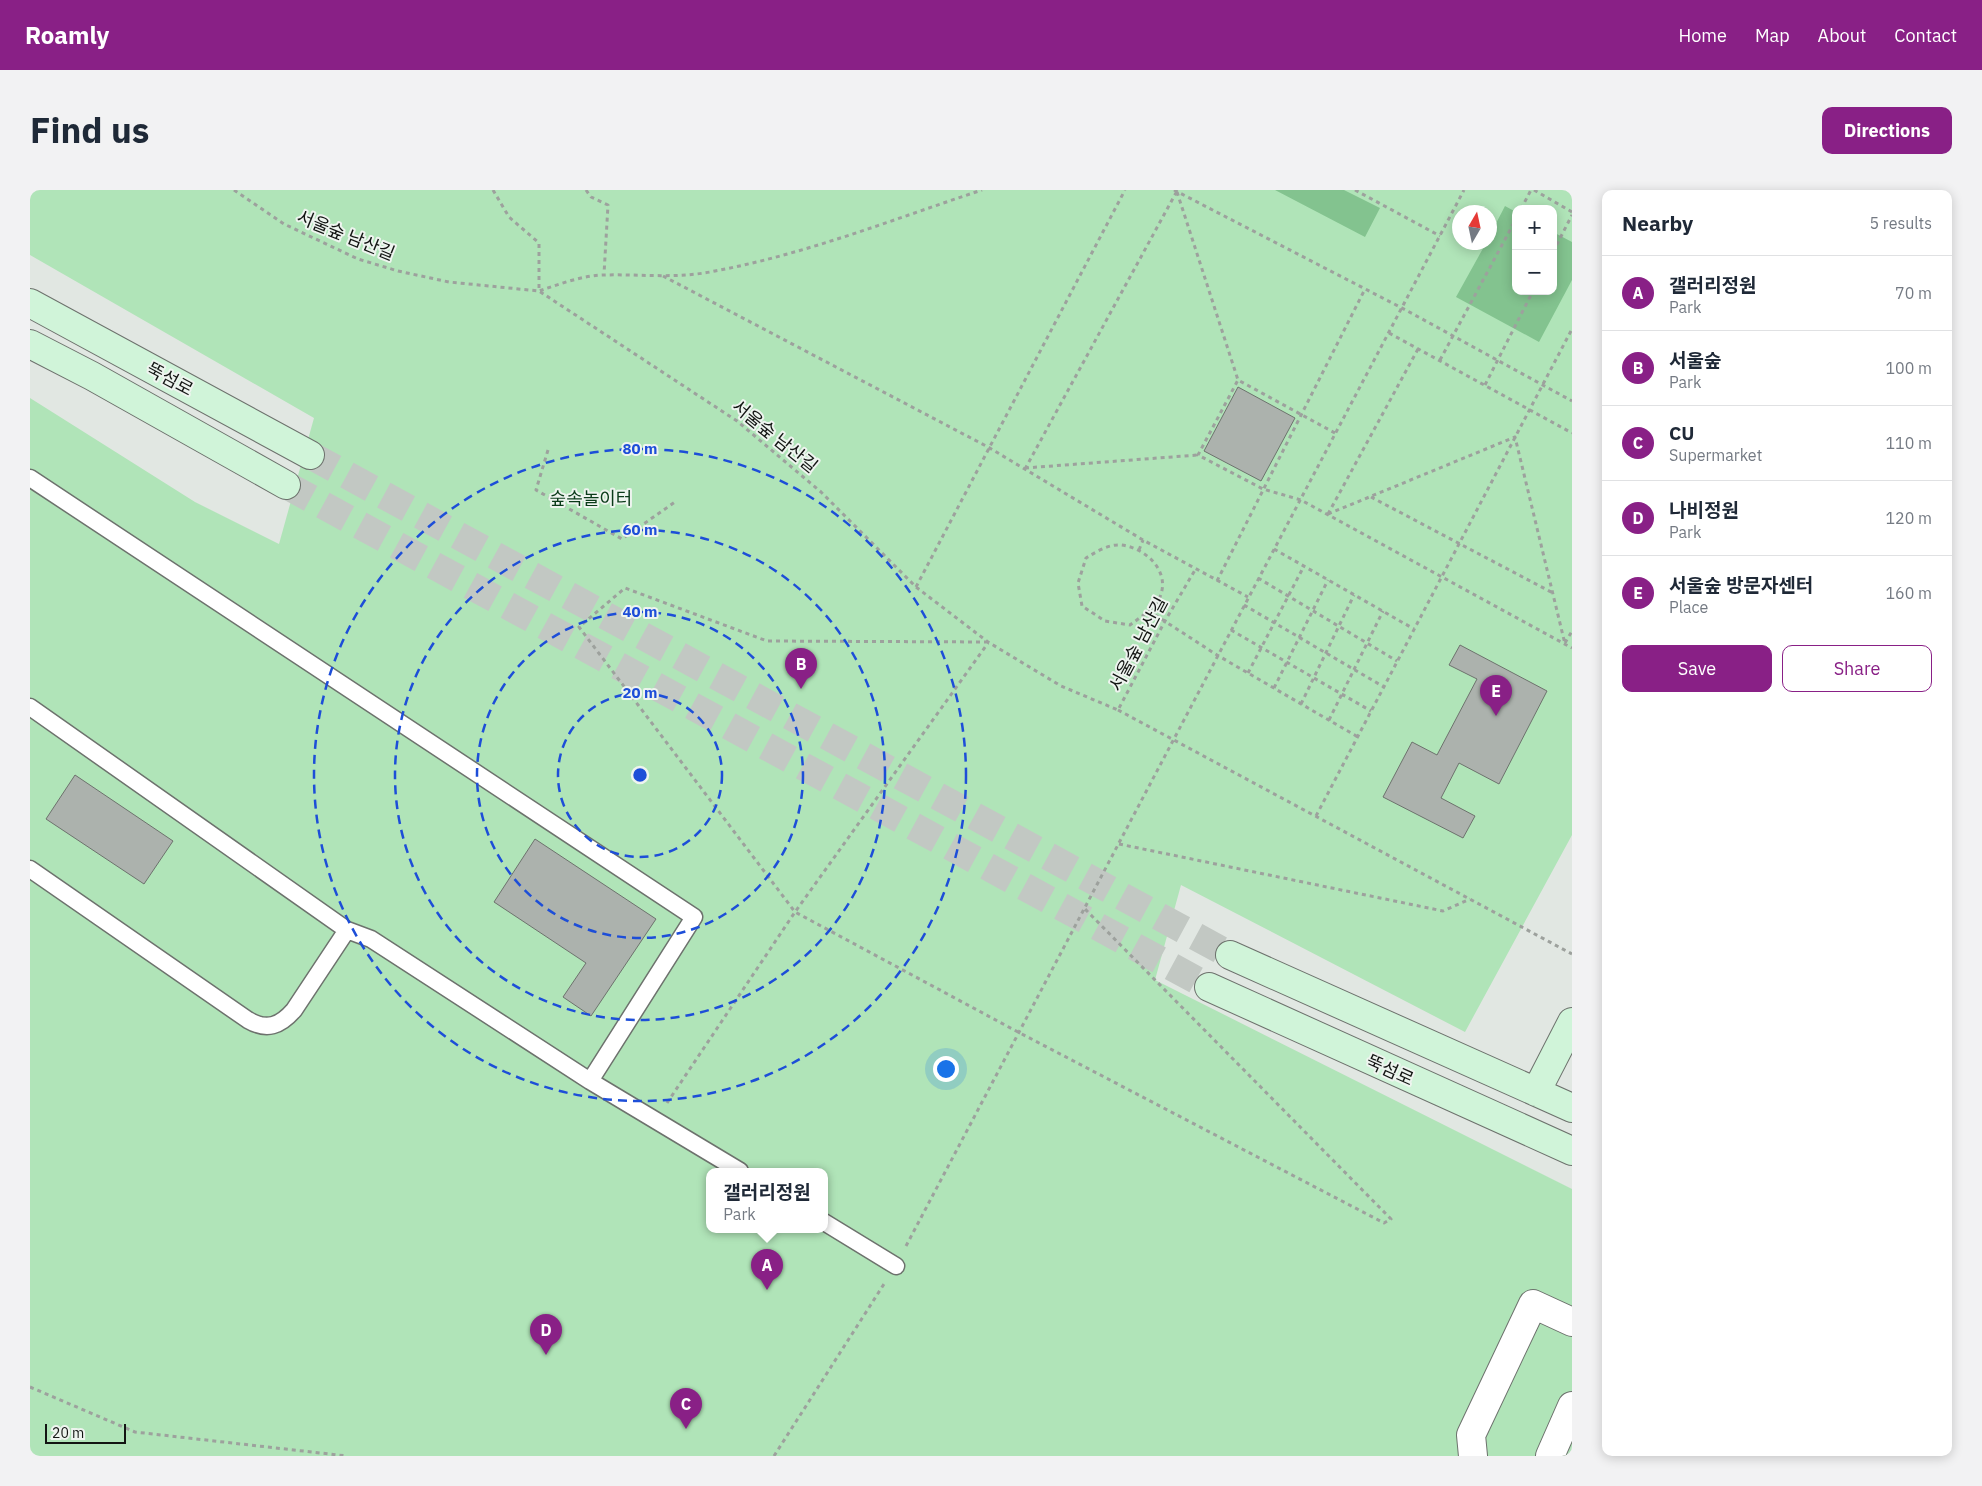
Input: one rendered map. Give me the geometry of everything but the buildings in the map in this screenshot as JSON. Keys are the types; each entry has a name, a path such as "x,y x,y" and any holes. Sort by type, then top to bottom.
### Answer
{"main road":[{"name":"뚝섬로","path":"30,303 310,455"},
{"name":"뚝섬로","path":"30,344 92,376 286,485"},
{"path":"1230,955 1572,1108"},
{"name":"뚝섬로","path":"1209,987 1572,1151"},
{"path":"1536,1092 1572,1022"}],"street":[{"path":"1473,1456 1471,1436 1533,1304 1572,1322"},
{"path":"1550,1456 1572,1406"}],"lane":[{"path":"30,478 694,917 590,1081"},
{"path":"30,707 347,930 370,939 590,1081 735,1168"},
{"path":"30,869 248,1020 266,1027 276,1025 285,1020 294,1010 347,930"},
{"path":"828,1224 896,1266"}],"path":[{"name":"서울숲 남산길","path":"234,190 284,224 358,259 398,271 449,282 540,291 737,421 821,492 916,587 988,642 1061,686 1118,710 1165,621 1196,570"},
{"path":"241,190 241,196"},
{"path":"493,190 509,218 540,243 540,291 574,280 604,275 663,276 712,272 765,261 982,190"},
{"path":"586,190 591,197 608,205 604,275"},
{"path":"916,587 988,447 1126,190"},
{"path":"1024,468 1176,190"},
{"path":"1176,190 1402,308 1572,401"},
{"path":"1176,190 1238,380 1335,433"},
{"path":"1355,190 1440,236"},
{"path":"1018,1032 1464,190"},
{"path":"1524,205 1533,190 1572,213 1554,250"},
{"path":"1440,360 1512,226"},
{"path":"663,276 988,447 1143,540 1248,597"},
{"path":"1217,581 1366,289"},
{"path":"1485,385 1531,295"},
{"path":"1316,816 1572,329"},
{"path":"1389,332 1572,433"},
{"path":"1328,515 1418,349"},
{"path":"1198,455 1238,380"},
{"path":"1328,515 1515,437"},
{"path":"1515,437 1565,644"},
{"path":"548,450 536,490 622,538 675,502"},
{"path":"1024,468 1198,455 1263,489 1301,500 1572,648"},
{"path":"1370,497 1553,593"},
{"path":"1139,550 1143,540"},
{"path":"1121,545 1139,550 1157,563 1163,582 1159,599 1149,611 1130,625 1105,621 1082,606 1078,583 1086,558 1102,549 1121,545"},
{"path":"1274,549 1414,629"},
{"path":"1248,673 1304,566"},
{"path":"1258,578 1397,661"},
{"path":"1274,688 1328,580"},
{"path":"988,642 768,641 625,588 579,627 795,912 1018,1032 1384,1223 1391,1219 1084,908"},
{"path":"1300,704 1354,596"},
{"path":"1244,605 1384,687"},
{"path":"1149,611 1218,655 1358,737"},
{"path":"1329,720 1383,611"},
{"path":"1231,630 1371,711"},
{"path":"1565,644 1572,630"},
{"path":"656,1120 795,912 988,642"},
{"path":"1118,710 1572,954"},
{"path":"1119,844 1443,911 1470,899"},
{"path":"30,1387 134,1432 347,1456"}],"green space":[{"name":"숲속놀이터","path":"30,190 1572,190 1572,835 1465,1032 1181,885 1155,980 1572,1189 1572,1456 30,1456 30,398 195,502 279,544 314,418 30,255"}],"shaded area":[{"path":"1275,190 1344,190 1380,208 1365,237"},
{"path":"1505,206 1512,210 1512,295 1557,295 1557,234 1572,242 1572,280 1539,342 1456,297 1482,250 1497,250 1497,221"}],"tunnel":[{"path":"310,455 1230,955"},
{"path":"286,485 1209,987"}],"place":[{"name":"서울숲","path":"801,689"},
{"name":"서울숲 방문자센터","path":"1496,716"},
{"name":"갤러리정원","path":"767,1290"},
{"name":"나비정원","path":"546,1355"},
{"name":"CU","path":"686,1429"}]}
